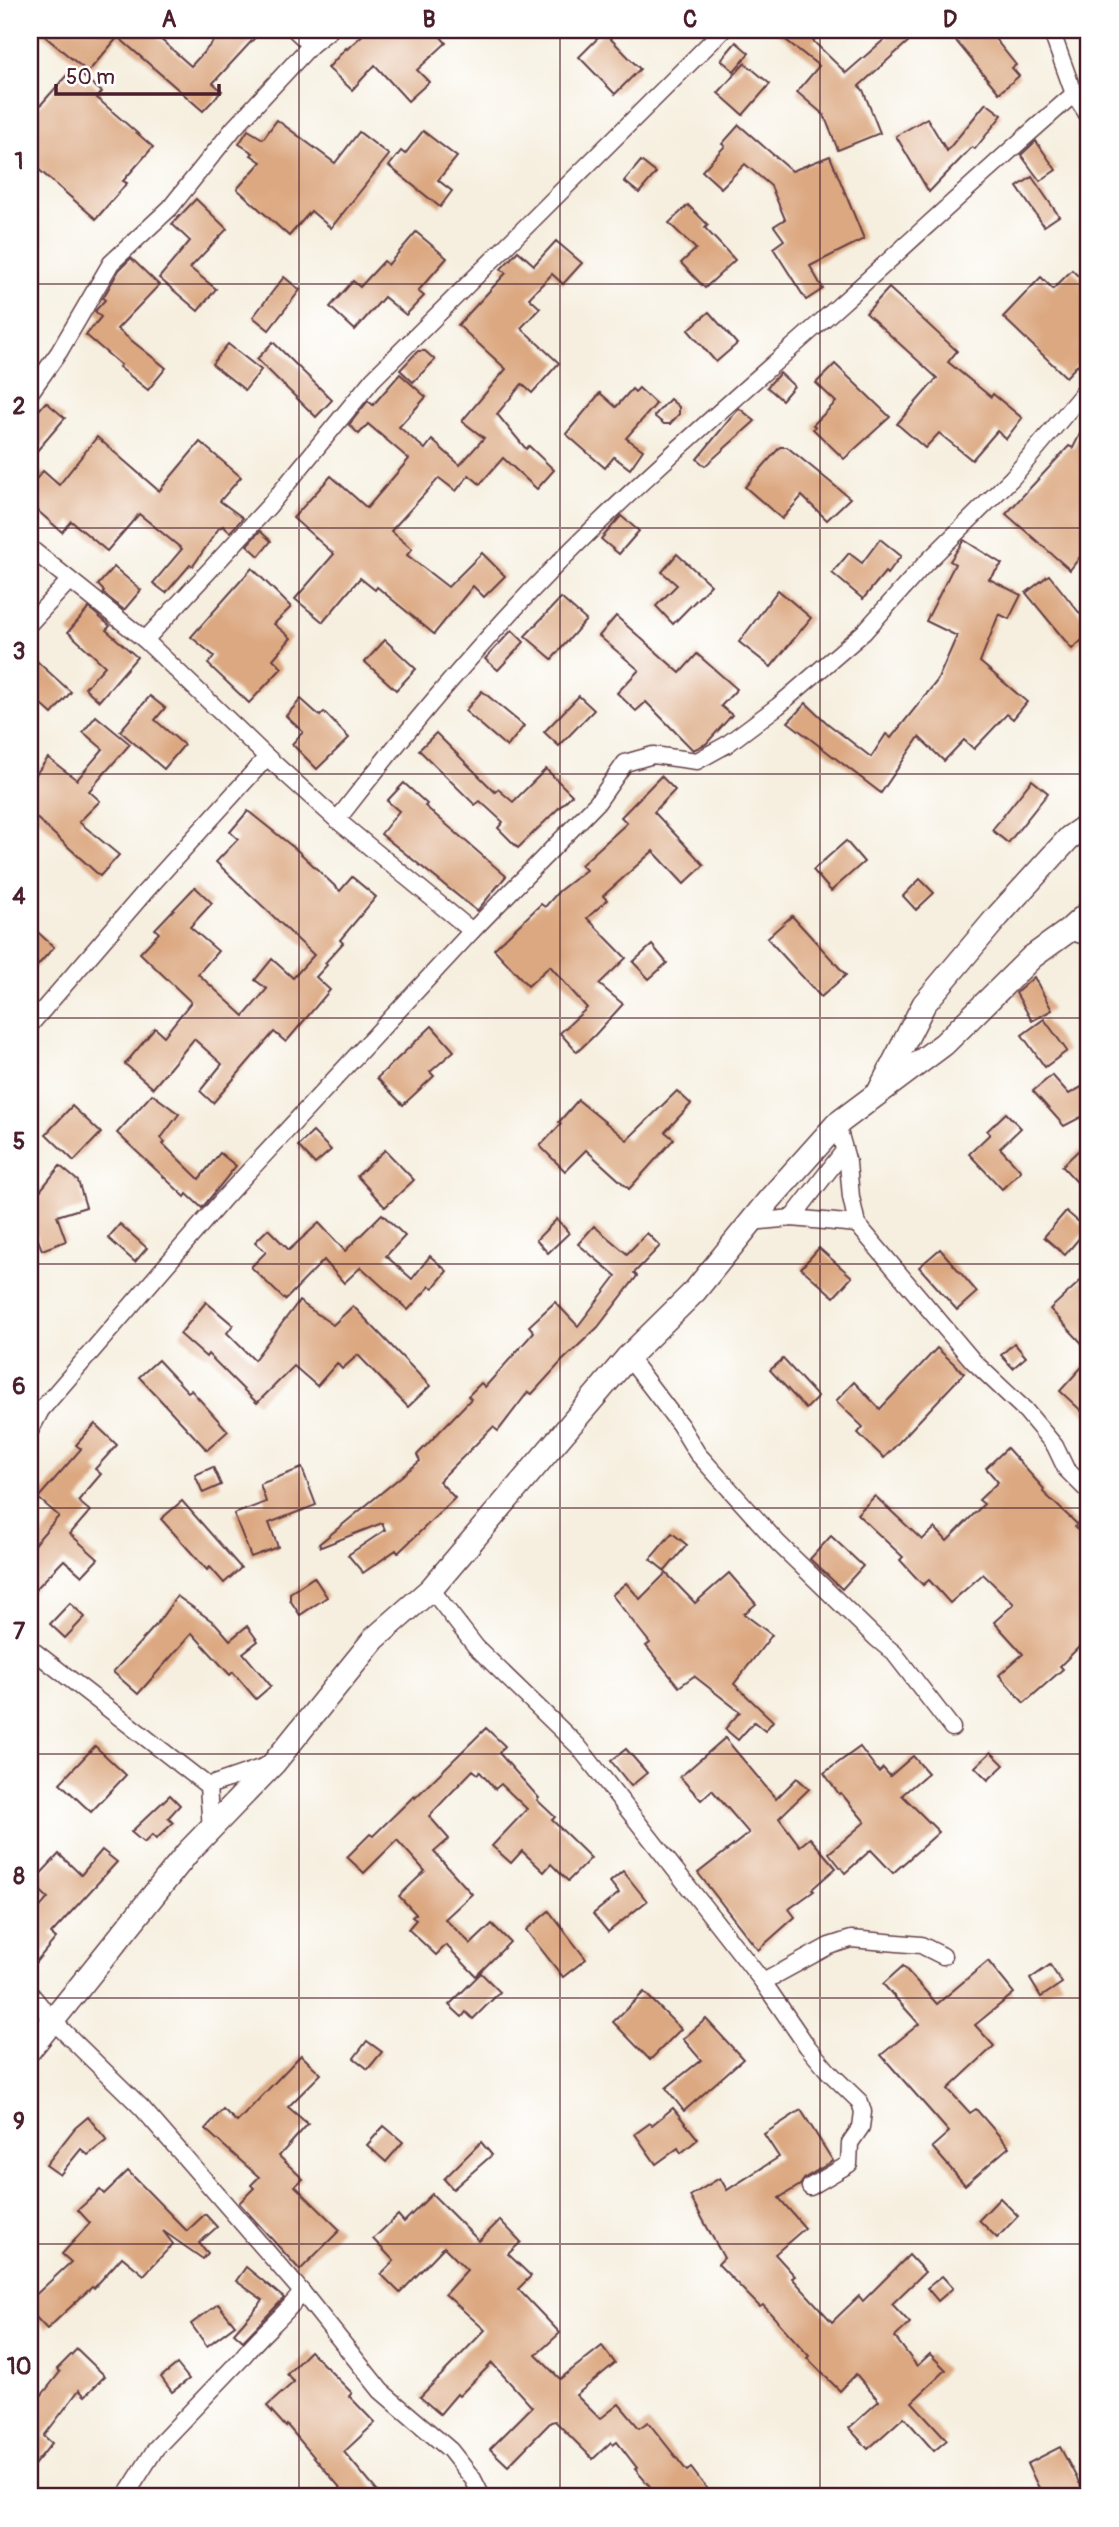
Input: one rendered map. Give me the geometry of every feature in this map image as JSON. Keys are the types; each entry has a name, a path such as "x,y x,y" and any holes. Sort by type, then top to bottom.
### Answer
{"street":[{"path":"295,30 311,46"},
{"path":"30,393 59,352 111,263 170,208 234,128 311,46 330,30"},
{"path":"145,640 269,506 373,379 723,30"},
{"path":"1051,30 1074,94 1089,117"},
{"path":"337,820 436,694 533,589 696,431 843,302 986,169 1074,94"},
{"path":"30,1431 41,1410 225,1197 472,931 597,803 625,763 653,755 697,761 726,745 778,706 864,632 924,565 1012,478 1089,386"},
{"path":"30,548 145,640 337,820 472,931"},
{"path":"30,623 69,581"},
{"path":"30,1025 267,757"},
{"path":"878,1094 925,1004 998,916 1069,838 1089,824"},
{"path":"30,2049 188,1852 274,1763 373,1639 431,1589 628,1357 695,1291 837,1124 944,1045 1032,957 1079,934 1089,912"},
{"path":"837,1124 857,1224 973,1361 1034,1421 1055,1446 1066,1469 1089,1492"},
{"path":"792,1217 844,1151"},
{"path":"751,1222 792,1217 857,1224"},
{"path":"628,1357 680,1425 697,1453 778,1543 894,1653 952,1728"},
{"path":"431,1589 476,1647 578,1746 762,1982 807,2046 860,2102 863,2112 860,2127 850,2143 849,2164 810,2187"},
{"path":"30,1648 208,1786 211,1830"},
{"path":"208,1786 274,1763"},
{"path":"762,1982 830,1946 851,1939 920,1944 943,1955"},
{"path":"30,1993 52,2020 142,2108 302,2291 381,2391 450,2449 473,2479 482,2497"},
{"path":"125,2497 156,2448 241,2359 253,2342 289,2311 302,2291"}],"building":[{"path":"37,30 150,30 191,66 214,41 202,30 262,30 213,83 222,91 203,111 118,37 88,72"},
{"path":"368,30 435,30 446,43 417,70 429,82 408,101 375,65 352,90 328,68 346,48"},
{"path":"773,30 822,30 813,41 846,73 895,30 921,30 859,86 880,133 838,150 824,115 797,92 819,66"},
{"path":"947,30 988,30 1016,65 1012,68 1019,76 999,93"},
{"path":"604,32 640,69 615,94 579,57"},
{"path":"736,42 749,53 734,71 721,60"},
{"path":"745,63 770,84 743,115 718,93"},
{"path":"73,68 102,92 97,98 153,147 123,181 127,183 96,219 30,162 30,117"},
{"path":"986,103 1002,115 975,149 972,147 929,192 896,136 927,118 947,151"},
{"path":"277,120 335,163 359,132 389,155 331,228 311,211 289,236 237,189 261,162 239,144 248,130 263,139"},
{"path":"739,125 792,171 830,156 864,239 810,266 823,289 806,300 773,248 784,240 774,226 785,219 771,186 745,164 721,188 702,171 725,146 722,144"},
{"path":"423,131 457,157 438,180 452,191 440,207 389,166 401,151 405,154"},
{"path":"1036,141 1056,170 1040,181 1021,155"},
{"path":"641,161 656,173 639,193 624,181"},
{"path":"1032,177 1059,216 1044,226 1017,187"},
{"path":"196,199 227,229 190,268 216,289 198,311 159,278 190,241 172,224"},
{"path":"688,205 708,225 705,228 735,260 705,288 681,263 696,249 669,223"},
{"path":"416,232 447,258 418,291 424,296 406,315 384,297 355,330 330,307 353,281 360,287 384,261 388,265"},
{"path":"556,241 582,263 563,284 552,274 529,298 540,308 521,328 559,363 532,393 522,384 497,414 526,449 529,446 554,470 537,489 503,458 480,484 469,475 456,491 439,478 391,531 412,549 407,555 448,587 482,553 505,576 484,597 473,586 434,634 377,587 375,590 360,578 323,622 295,599 334,554 293,518 331,476 367,508 409,459 368,424 359,434 349,425 368,401 373,405 400,374 426,397 399,427 425,449 432,440 460,465 484,438 462,421 506,369 458,325 506,273 501,269 518,251 534,265"},
{"path":"131,258 159,285 117,329 166,368 148,390 86,335 101,317 95,311 105,300 103,298 119,270"},
{"path":"1072,270 1089,287 1089,353 1066,377 1003,317 1041,277 1053,289"},
{"path":"284,277 300,290 269,330 253,317"},
{"path":"889,288 957,351 948,362 1022,418 1006,439 997,431 972,460 939,433 925,448 897,424 937,378 866,313"},
{"path":"709,312 737,344 716,362 688,330"},
{"path":"273,342 332,400 316,417 257,359"},
{"path":"228,344 261,370 245,390 212,364"},
{"path":"418,351 425,351 435,360 413,382 400,370"},
{"path":"835,364 890,417 844,459 813,429 813,425 836,402 816,383"},
{"path":"780,373 794,386 782,400 767,387"},
{"path":"639,388 656,404 626,438 643,450 630,469 614,457 605,468 566,434 600,393 616,407 632,389 635,392"},
{"path":"670,399 679,407 679,414 670,424 664,424 654,416"},
{"path":"46,402 65,418 30,459 30,420"},
{"path":"739,408 755,421 705,466 697,459"},
{"path":"1089,416 1089,545 1070,570 1006,514 1069,446 1073,448"},
{"path":"97,437 159,491 200,442 241,477 220,501 243,518 230,532 223,526 219,528 193,566 190,565 166,593 153,583 182,549 139,514 107,551 71,521 62,532 30,504 30,486 43,471 59,485"},
{"path":"780,447 787,447 850,498 827,520 802,496 782,519 745,487"},
{"path":"621,516 639,531 619,554 601,539"},
{"path":"260,531 271,541 259,556 247,545"},
{"path":"880,539 901,556 863,599 832,573 849,553 862,563"},
{"path":"964,540 1002,564 989,579 1021,595 1009,619 999,614 980,662 1027,702 1013,719 1007,714 974,749 964,740 944,761 919,737 881,793 788,722 806,703 871,757 886,734 891,738 937,681 957,636 926,621 955,564 950,561"},
{"path":"677,554 711,585 673,624 656,606 677,585 662,572"},
{"path":"114,567 141,590 124,610 103,593 98,585"},
{"path":"252,568 291,607 274,624 291,638 273,659 282,668 249,703 208,664 214,656 191,637"},
{"path":"1049,575 1089,625 1089,634 1072,649 1026,593"},
{"path":"778,590 811,618 771,667 739,642"},
{"path":"561,598 586,620 552,659 525,636"},
{"path":"89,608 110,626 106,630 137,657 99,701 85,688 105,666 68,632"},
{"path":"616,616 680,673 697,654 737,689 721,706 732,715 706,744 693,750 646,702 636,711 617,693 639,670 599,636"},
{"path":"512,630 524,642 498,670 485,659"},
{"path":"385,640 416,669 396,690 365,662"},
{"path":"30,655 71,692 52,714 30,694"},
{"path":"482,691 524,726 507,747 465,711"},
{"path":"150,696 165,708 155,720 184,745 164,769 120,731"},
{"path":"579,696 594,710 559,746 544,732"},
{"path":"301,699 320,716 324,712 349,738 317,769 292,744 303,732 286,716"},
{"path":"96,716 130,744 89,791 100,801 79,822 119,855 100,876 30,812 30,782 48,758 77,780 103,749 83,732"},
{"path":"436,733 495,792 498,789 513,802 546,769 572,795 518,848 498,828 503,822 480,801 475,805 419,750"},
{"path":"661,776 675,790 654,812 704,865 684,884 653,851 603,896 607,900 587,918 626,958 599,984 623,1004 577,1052 560,1033 587,1008 550,966 528,986 494,949 541,904 545,907 559,891 586,870 581,865 627,823 621,817"},
{"path":"1032,780 1048,793 1008,843 992,830"},
{"path":"404,783 427,804 425,806 506,876 477,911 381,834 399,811 387,801"},
{"path":"248,811 298,851 340,891 352,877 376,897 340,940 343,943 316,977 330,990 286,1042 274,1032 213,1103 200,1091 222,1064 194,1039 153,1088 125,1064 155,1028 164,1036 191,1002 140,953 159,933 155,929 195,887 212,903 190,927 218,951 198,974 244,1016 267,989 255,980 272,959 293,978 314,955 216,862 238,839 230,832"},
{"path":"846,841 864,862 831,891 813,870"},
{"path":"920,879 934,893 916,910 903,896"},
{"path":"792,916 846,975 821,997 767,938"},
{"path":"30,925 54,947 30,974"},
{"path":"652,945 667,963 649,979 633,962"},
{"path":"1034,977 1052,1010 1032,1021 1016,993"},
{"path":"1044,1019 1067,1051 1045,1067 1022,1035"},
{"path":"432,1026 454,1051 430,1072 434,1076 403,1105 377,1078"},
{"path":"1052,1075 1069,1094 1089,1083 1089,1113 1064,1126 1033,1091"},
{"path":"677,1091 691,1104 665,1132 674,1139 629,1189 586,1150 565,1171 540,1146 561,1124 559,1122 578,1100 627,1140"},
{"path":"152,1094 179,1114 161,1138 165,1142 163,1144 199,1179 220,1153 236,1166 202,1208 187,1194 185,1197 117,1133"},
{"path":"72,1106 101,1133 74,1161 46,1134"},
{"path":"1006,1113 1021,1128 1000,1148 1021,1171 1002,1189 969,1154 990,1134 987,1131"},
{"path":"313,1132 331,1150 315,1164 298,1146"},
{"path":"385,1150 414,1180 385,1207 357,1176"},
{"path":"1079,1150 1089,1161 1089,1195 1062,1166"},
{"path":"60,1166 78,1181 86,1207 57,1216 66,1241 42,1250 30,1219 30,1203"},
{"path":"1066,1211 1087,1229 1065,1255 1044,1237"},
{"path":"382,1214 405,1236 386,1256 412,1279 430,1256 447,1271 433,1288 430,1286 408,1310 361,1267 344,1283 324,1260 285,1300 251,1267 266,1252 255,1242 268,1229 289,1250 319,1223 345,1251"},
{"path":"557,1219 569,1233 548,1253 536,1240"},
{"path":"120,1224 147,1248 135,1262 108,1238"},
{"path":"594,1226 627,1254 647,1233 660,1246 634,1273 637,1276 598,1327 532,1394 528,1392 498,1431 493,1427 439,1481 455,1498 398,1553 396,1550 363,1573 348,1555 385,1530 382,1523 321,1547 319,1544 420,1461 417,1455 471,1399 468,1396 481,1383 485,1387 534,1332 529,1326 555,1302 578,1326 616,1276 578,1244"},
{"path":"819,1248 852,1277 834,1297 801,1268"},
{"path":"940,1249 977,1292 957,1310 919,1267"},
{"path":"1089,1273 1089,1351 1050,1309"},
{"path":"299,1301 333,1325 353,1306 430,1386 408,1407 358,1355 342,1369 337,1363 317,1386 294,1366 257,1403 208,1354 206,1357 180,1334 206,1302 233,1325 227,1333 254,1360"},
{"path":"1014,1343 1026,1357 1013,1368 1001,1355"},
{"path":"937,1348 964,1373 884,1458 858,1433 863,1427 836,1401 854,1382 880,1409"},
{"path":"783,1359 818,1397 806,1409 770,1370"},
{"path":"1089,1359 1089,1418 1060,1391"},
{"path":"158,1360 188,1392 191,1390 228,1431 207,1450 139,1377"},
{"path":"95,1424 117,1445 95,1469 101,1474 78,1501 90,1511 70,1534 98,1559 82,1576 64,1560 30,1595 30,1549 59,1516 38,1498 81,1449 76,1445"},
{"path":"1007,1448 1044,1489 1043,1492 1077,1524 1075,1527 1089,1542 1089,1637 1060,1666 1063,1669 1024,1703 999,1675 1023,1654 994,1622 1014,1604 983,1574 950,1603 929,1580 923,1585 900,1560 903,1557 857,1514 875,1496 922,1540 935,1528 947,1541 984,1504 979,1500 998,1482 986,1468"},
{"path":"213,1467 221,1485 203,1493 195,1475"},
{"path":"302,1468 316,1505 269,1523 278,1547 251,1557 234,1514 266,1502 260,1484"},
{"path":"182,1501 241,1568 224,1583 210,1567 207,1570 161,1519"},
{"path":"672,1533 687,1545 665,1571 650,1559"},
{"path":"831,1536 863,1566 842,1589 810,1559"},
{"path":"666,1573 695,1603 729,1573 756,1604 744,1614 772,1635 734,1684 773,1721 765,1731 754,1722 738,1740 725,1729 740,1712 694,1676 679,1687 646,1646 650,1643 612,1595 626,1583 640,1599"},
{"path":"314,1577 327,1597 300,1615 290,1600 290,1593"},
{"path":"177,1596 216,1624 230,1640 247,1626 258,1641 243,1653 271,1686 256,1699 233,1672 230,1675 192,1633 138,1694 113,1672 156,1625"},
{"path":"70,1603 85,1617 65,1638 50,1624"},
{"path":"486,1728 505,1746 499,1753 539,1798 537,1800 555,1817 552,1820 591,1858 568,1881 551,1864 544,1872 522,1851 511,1863 492,1846 527,1809 501,1784 495,1789 480,1772 478,1774 473,1770 429,1816 449,1839 434,1852 472,1894 445,1919 471,1944 492,1924 510,1942 476,1976 446,1945 436,1955 408,1929 416,1920 412,1917 416,1914 399,1896 425,1871 397,1840 364,1873 347,1857 370,1834 373,1836 414,1796 415,1798"},
{"path":"725,1738 776,1799 797,1778 809,1789 779,1818 800,1846 810,1838 836,1868 812,1889 814,1891 789,1909 795,1917 758,1950 698,1873 749,1833 712,1790 701,1800 680,1777"},
{"path":"95,1746 126,1775 91,1812 60,1783"},
{"path":"860,1747 879,1772 883,1768 890,1776 913,1756 928,1773 902,1795 939,1832 893,1873 871,1850 845,1873 829,1853 865,1822 824,1773"},
{"path":"626,1749 647,1773 631,1786 611,1761"},
{"path":"991,1752 1004,1765 988,1780 975,1767"},
{"path":"170,1795 180,1805 168,1818 173,1823 156,1839 152,1835 144,1843 131,1832"},
{"path":"102,1850 117,1862 51,1934 56,1938 30,1969 30,1919 48,1898 32,1883 59,1854 81,1875"},
{"path":"623,1871 647,1901 608,1932 593,1914 619,1893 610,1882"},
{"path":"549,1911 586,1959 563,1977 526,1930"},
{"path":"988,1961 1014,1993 975,2025 994,2046 948,2089 970,2113 976,2109 1009,2147 965,2185 932,2147 949,2132 881,2055 919,2024 883,1984 903,1966 937,2004"},
{"path":"1050,1965 1062,1983 1041,1997 1030,1979"},
{"path":"481,1973 500,1992 473,2019 466,2012 462,2017 449,2005"},
{"path":"644,1992 681,2029 650,2060 613,2022"},
{"path":"706,2019 743,2059 684,2111 666,2088 701,2060 683,2039"},
{"path":"367,2041 382,2052 368,2069 354,2058"},
{"path":"301,2055 321,2074 288,2107 308,2124 279,2156 303,2179 295,2186 340,2230 300,2270 239,2203 254,2188 251,2185 259,2177 205,2129 223,2109 237,2122"},
{"path":"673,2108 698,2139 681,2153 678,2148 656,2164 635,2134 650,2123 652,2125"},
{"path":"801,2110 833,2161 779,2198 805,2228 775,2254 795,2276 792,2278 832,2322 859,2296 863,2301 909,2255 925,2272 892,2304 910,2323 895,2337 917,2366 930,2354 946,2370 912,2402 947,2440 934,2451 904,2417 868,2449 849,2428 879,2401 856,2374 840,2391 807,2358 809,2356 763,2305 760,2307 718,2264 724,2258 690,2196 720,2178 727,2190 779,2157 764,2134"},
{"path":"88,2117 107,2140 88,2155 81,2149 60,2175 46,2165 75,2128"},
{"path":"384,2126 403,2142 386,2162 367,2145"},
{"path":"481,2142 492,2155 453,2189 444,2179"},
{"path":"128,2171 187,2231 205,2214 217,2227 199,2243 208,2253 203,2259 163,2231 173,2244 144,2275 122,2257 94,2288 47,2329 30,2311 30,2300 71,2262 62,2254 90,2223 78,2210 100,2190 104,2194"},
{"path":"432,2194 479,2241 500,2220 521,2242 508,2254 531,2276 518,2289 560,2333 536,2355 560,2379 602,2346 615,2363 576,2395 600,2419 619,2404 639,2428 648,2422 687,2471 691,2468 713,2497 659,2497 617,2442 613,2445 611,2442 593,2459 555,2421 508,2466 490,2449 532,2407 492,2363 459,2396 457,2394 440,2414 420,2397 485,2330 445,2294 467,2270 444,2247 400,2293 381,2274 394,2261 373,2239 398,2215 404,2222"},
{"path":"1000,2198 1018,2216 997,2238 979,2220"},
{"path":"246,2267 284,2298 243,2341 234,2333 263,2300 236,2281"},
{"path":"942,2276 953,2288 938,2301 927,2288"},
{"path":"218,2304 235,2325 207,2346 191,2324"},
{"path":"77,2349 105,2376 85,2396 79,2390 44,2436 52,2443 30,2470 30,2410 60,2372 57,2369"},
{"path":"310,2351 352,2393 349,2396 375,2423 344,2452 382,2497 348,2497 287,2425 286,2427 267,2406 294,2382 287,2374"},
{"path":"177,2364 189,2379 172,2392 161,2377"},
{"path":"1060,2447 1087,2497 1051,2497 1046,2489 1041,2492 1027,2464"}]}
